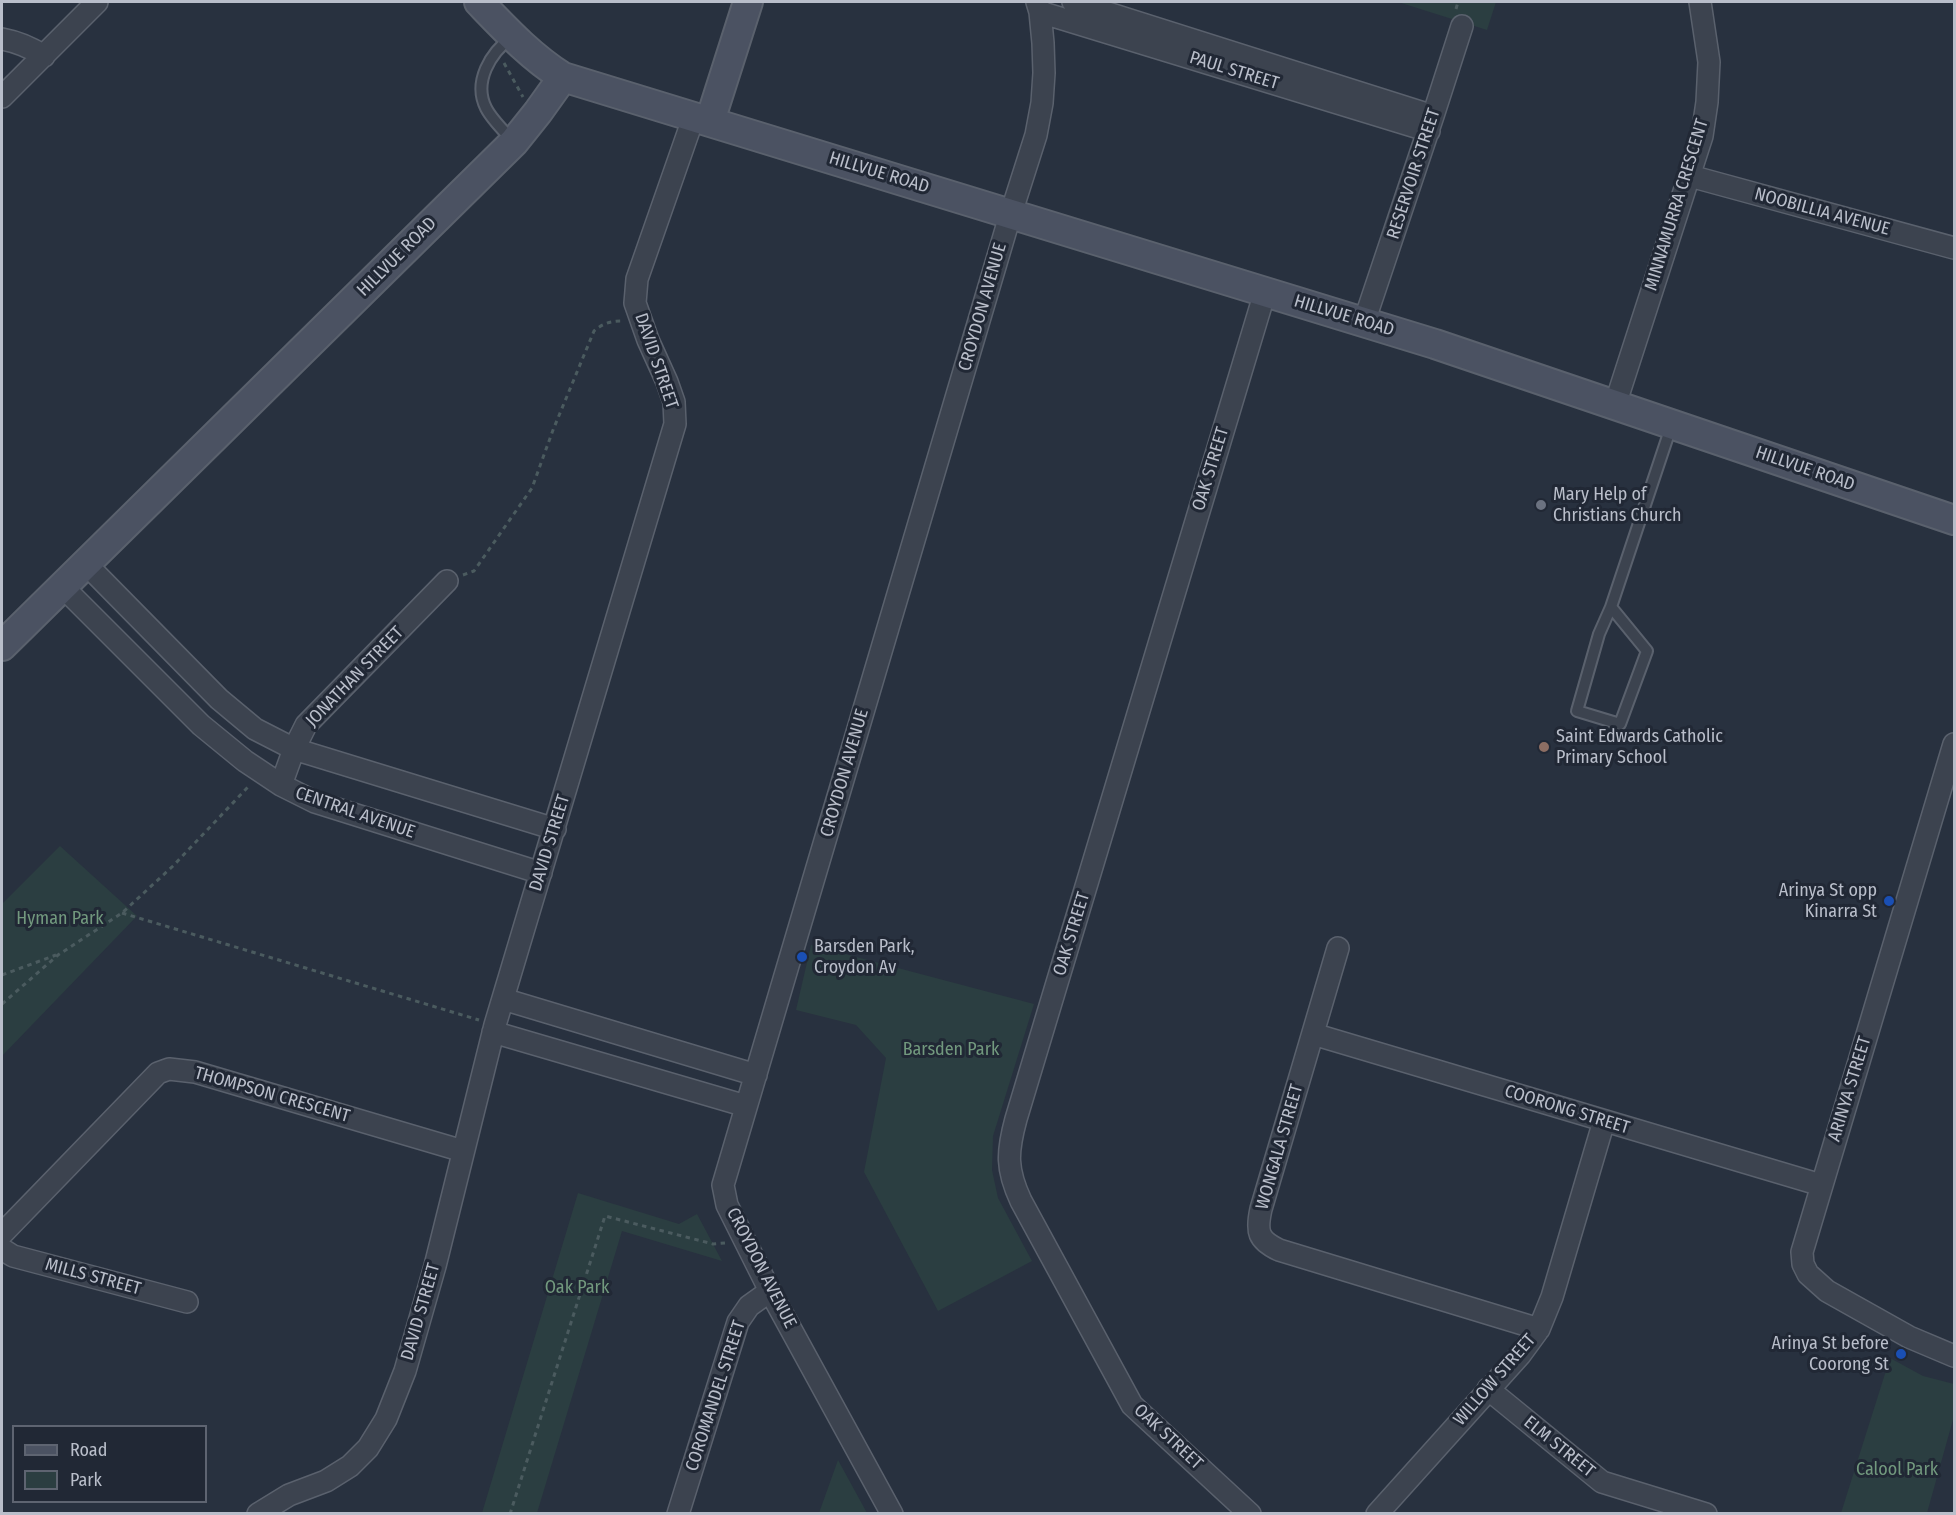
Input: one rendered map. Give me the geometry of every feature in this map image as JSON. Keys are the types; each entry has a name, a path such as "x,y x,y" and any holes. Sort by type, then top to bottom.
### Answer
{"street":[{"path":"2,97 97,2"},
{"path":"479,2 505,44 564,77"},
{"path":"702,118 748,2"},
{"name":"PAUL STREET","path":"1073,2 1431,124"},
{"name":"MINNAMURRA CRESCENT","path":"1615,405 1702,136 1708,92 1709,62 1700,2"},
{"name":"PAUL STREET","path":"1038,7 1431,124"},
{"name":"CROYDON AVENUE","path":"892,1514 770,1291 727,1205 723,1185 1036,135 1042,103 1044,73 1038,7"},
{"name":"RESERVOIR STREET","path":"1364,322 1462,26"},
{"path":"2,39 31,47 44,56"},
{"name":"HILLVUE ROAD","path":"2,646 514,142 564,77 1364,322 1954,520"},
{"name":"DAVID STREET","path":"258,1514 289,1495 326,1481 350,1466 368,1448 386,1419 408,1360 435,1266 494,1028 675,424 674,402 640,321 635,303 637,279 702,118"},
{"name":"NOOBILLIA AVENUE","path":"1690,176 1954,248"},
{"name":"OAK STREET","path":"1250,1514 1132,1405 1012,1182 1009,1162 1010,1141 1016,1119 1265,292"},
{"path":"86,564 219,699 255,729 294,749 555,829"},
{"name":"JONATHAN STREET","path":"281,785 294,749 306,725 447,581"},
{"name":"CENTRAL AVENUE","path":"63,587 201,725 281,785 315,802 541,873"},
{"name":"ARINYA STREET","path":"1953,751 1802,1252 1803,1264 1808,1274 1827,1291 1910,1337 1954,1356"},
{"name":"WONGALA STREET","path":"1338,948 1261,1209 1258,1224 1260,1236 1267,1245 1279,1250 1539,1329"},
{"path":"503,999 756,1074"},
{"path":"494,1028 746,1106"},
{"name":"COORONG STREET","path":"1313,1034 1821,1185"},
{"name":"THOMPSON CRESCENT","path":"2,1234 158,1073 169,1070 188,1071 209,1076 463,1151"},
{"name":"WILLOW STREET","path":"1377,1514 1520,1355 1539,1329 1552,1297 1604,1121"},
{"name":"MILLS STREET","path":"2,1249 13,1256 187,1302"},
{"name":"COROMANDEL STREET","path":"678,1514 738,1322 750,1306 770,1291"},
{"name":"ELM STREET","path":"1488,1389 1602,1482 1706,1514"}],"lane":[{"path":"505,44 485,70 482,81 483,102 487,111 514,142"},
{"path":"1611,607 1647,651 1620,724 1577,711 1599,634 1611,607 1673,424"}],"path":[{"path":"505,44 526,104 538,112"},
{"path":"447,581 474,571 532,488 594,331 600,325 613,321 640,321"},
{"path":"2,1004 58,955 122,913 173,866 262,772"},
{"path":"122,913 494,1028"},
{"path":"2,975 58,955"},
{"path":"510,1514 605,1216 713,1244 744,1239"}],"green space":[{"path":"1398,2 1496,2 1487,30"},
{"name":"Hyman Park","path":"60,846 137,916 2,1056 2,904"},
{"name":"Barsden Park","path":"811,945 1034,1004 993,1136 992,1170 998,1198 1032,1261 938,1311 864,1172 886,1058 856,1025 796,1010"},
{"name":"Oak Park","path":"578,1193 679,1224 697,1214 722,1261 622,1231 537,1513 482,1513"},
{"name":"Calool Park","path":"1890,1358 1923,1376 1954,1384 1954,1416 1927,1513 1841,1513"},
{"path":"838,1460 867,1513 819,1513"}],"place":[{"name":"Mary Help of Christians Church","path":"1541,505"},
{"name":"Saint Edwards Catholic Primary School","path":"1544,747"},
{"name":"Arinya St opp Kinarra St","path":"1889,901"},
{"name":"Barsden Park, Croydon Av","path":"802,957"},
{"name":"Arinya St before Coorong St","path":"1901,1354"}]}
